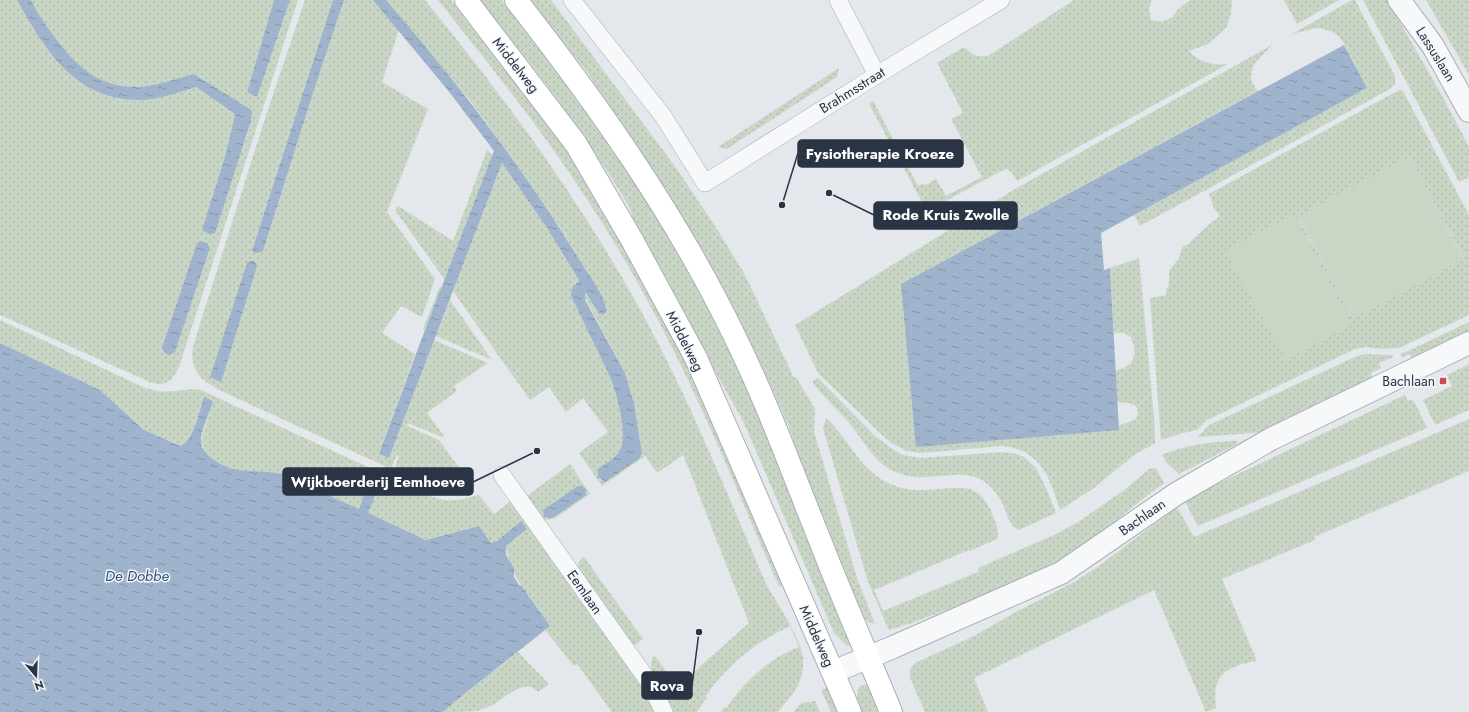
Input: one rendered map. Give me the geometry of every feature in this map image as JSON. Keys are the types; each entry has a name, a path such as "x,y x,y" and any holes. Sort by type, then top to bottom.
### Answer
{"main road":[{"name":"Middelweg","path":"466,0 576,144 632,240 696,358 850,712"},
{"path":"516,0 590,96 619,138 671,220 715,298 760,390 821,545 892,712"}],"street":[{"name":"Brahmsstraat","path":"572,0 663,116 705,183 877,74 1001,0"},
{"path":"838,0 877,74"},
{"name":"Lassuslaan","path":"1399,0 1433,46 1469,110"},
{"name":"Bachlaan","path":"833,672 1061,573 1176,494 1271,439 1469,343"},
{"name":"Eemlaan","path":"502,475 649,682 664,712"}],"green space":[{"path":"0,0 17,0 44,45 95,91 118,98 140,100 196,87 235,114 225,157 237,163 251,120 250,109 194,74 142,87 120,86 97,78 70,56 41,18 31,0 274,0 247,92 257,97 290,0 298,0 179,367 172,378 166,383 162,384 152,383 0,315","holes":["209,246 210,248 175,352 162,349 172,320"]},
{"path":"305,0 333,0 252,249 253,251 263,251 344,0 373,0 399,30 382,82 428,109 387,212 435,279 422,317 401,306 382,333 415,354 379,454 389,458 434,340 488,363 454,386 457,391 427,413 444,436 442,437 408,423 407,426 439,440 471,484 453,489 440,488 395,467 399,456 397,455 391,469 217,389 207,383 195,369 192,354 194,343 266,115"},
{"path":"386,0 425,0 456,38 516,117 572,197 599,239 648,324 692,413 766,583 792,628 802,652 803,667 800,682 778,712 721,712 724,707 727,708 741,689 758,672 777,658 799,647 790,626 754,647 733,664 706,696 704,695 707,697 697,712 670,712 653,675 651,664 654,655 678,686 749,623 690,472 683,455 657,473 645,456 602,486 579,453 608,432 583,398 566,412 549,387 530,400 453,291 502,163 547,228 579,280 575,283 571,296 611,379 619,404 623,434 622,443 616,456 599,469 599,479 602,481 642,452 634,403 625,373 584,296 586,293 597,312 607,308 597,288 564,234 472,103"},
{"path":"438,0 451,0 535,108 594,191 655,294 787,584 780,587 777,582 717,443 669,341 613,240 586,197 542,134 504,83"},
{"path":"479,0 502,0 543,52 597,126 639,190 673,246 705,303 751,396 852,646 847,646 834,633 744,423 640,238 629,206 579,130 539,75"},
{"path":"530,0 551,0 674,165 715,226 744,273 794,378 796,377 815,409 814,431 857,578 875,624 869,622 861,615 827,542 789,427 762,366 732,305 687,224 651,166 587,72"},
{"path":"1074,0 1152,0 1149,8 1151,20 1162,22 1173,17 1178,9 1190,0 1232,0 1231,13 1226,28 1208,44 1189,51 1197,58 1212,64 1228,64 1017,181 1011,172 1005,169 927,211 869,104 873,101 918,186 924,183 926,185 936,179 946,196 982,177 951,119 963,113 937,63 964,47 974,55 988,56"},
{"path":"1284,0 1339,0 1297,24"},
{"path":"1352,0 1355,0 1395,76 1395,84 1390,89 1140,226 1134,215 1367,88 1342,40 1335,33 1316,28 1292,34"},
{"path":"1363,0 1387,0 1440,92 1469,147 1469,177 1459,182"},
{"path":"1426,0 1469,0 1469,75"},
{"path":"1272,45 1257,61 1252,72 1251,78 1258,91 901,284 1119,430 1118,426 1136,419 1138,410 1134,405 1117,402 1115,371 1122,369 1131,363 1134,349 1131,337 1124,333 1114,333 1110,268 1139,258 1155,443 1134,455 1094,488 1060,510 1052,486 1042,467 1035,459 1026,453 1002,446 921,453 907,451 893,444 881,434 818,373 795,325 1015,189"},
{"path":"839,68 837,77 727,149 718,147"},
{"path":"1399,90 1403,91 1469,215 1469,315 1399,348 1381,349 1366,347 1355,349 1207,420 1197,430 1161,440 1150,298 1166,295 1166,289 1169,285 1169,271 1179,258 1183,246 1187,245 1220,216 1214,208 1209,194","holes":["1409,157 1464,258 1353,318 1298,217"]},
{"path":"487,150 493,156 445,280 395,210 398,206 453,241"},
{"path":"1409,157 1464,259 1353,318 1298,216"},
{"path":"1293,214 1352,324 1286,360 1225,251"},
{"path":"440,286 442,289 425,330 423,329"},
{"path":"450,300 492,360 436,336"},
{"path":"0,320 145,388 156,391 191,389 201,390 435,498 452,500 479,495 494,514 511,501 647,693 658,712 612,712 577,664 574,666 545,630 550,626 515,576 506,550 506,546 527,529 521,522 497,541 491,543 479,526 426,540 367,513 377,494 371,475 359,509 281,474 235,471 217,463 205,453 201,440 213,401 204,398 189,438 180,446 144,430 100,390 0,343"},
{"path":"1469,322 1469,334 1413,361 1410,354 1402,358 1401,354"},
{"path":"1364,354 1393,355 1393,357 1379,363 1381,368 1371,373 1374,380 1266,431 1198,437 1198,435 1202,433 1209,425"},
{"path":"1469,364 1469,410 1435,425 1423,400 1452,386 1447,375"},
{"path":"818,378 875,436 903,455 921,458 1003,452 1017,454 1024,457 1036,468 1056,513 1019,530 1010,523 996,492 985,482 977,478 960,475 916,477 903,475 893,471 877,459 841,413 816,387 812,381"},
{"path":"1405,395 1408,401 1413,399 1427,428 1198,526 1185,502 1219,483"},
{"path":"826,418 841,434 868,469 886,482 910,489 966,488 974,491 981,496 987,504 997,528 997,539 970,551 968,548 969,550 874,590 883,611 978,572 979,573 978,568 1054,535 1078,522 1123,491 1149,469 1156,468 1164,483 1105,529 1057,561 1009,586 909,624 889,630 868,582 823,428"},
{"path":"1469,419 1469,471 1314,537 1315,540 1222,579 1257,661 1237,666 1223,674 1216,687 1216,708 1206,712 1154,590 974,678 988,712 925,712 910,678 910,670 915,663 974,636 1074,582 1099,566 1177,507 1194,537"},
{"path":"1237,441 1237,444 1179,474 1167,463 1162,455 1197,445"},
{"path":"570,464 590,494 554,519 539,520 523,499"},
{"path":"584,557 643,639 635,645 627,643 577,574 579,561"},
{"path":"518,652 549,684 538,692 533,688 522,687 492,705 477,711 442,712"},
{"path":"870,684 885,712 860,712 857,693 859,687"},
{"path":"831,686 842,712 831,712 821,690"},
{"path":"815,701 820,712 793,712 801,703"}],"water":[{"path":"17,0 31,0 41,18 70,56 88,72 108,83 121,86 142,87 194,74 252,111 251,121 215,233 209,234 202,230 225,157 235,114 196,87 146,100 117,98 97,91 80,82 64,69 39,37"},
{"path":"274,0 290,0 257,97 247,92"},
{"path":"333,0 344,0 263,251 255,253 252,250"},
{"path":"373,0 386,0 440,64 491,129 539,197 605,302 606,312 599,314 586,293 585,294 585,300 625,373 634,403 642,453 639,459 605,482 598,477 598,469 616,456 620,450 623,435 619,405 611,379 571,296 572,288 579,280 547,228 502,163 389,458 379,454 494,151 450,93"},
{"path":"1344,45 1367,88 1101,233 1104,270 1110,268 1119,430 916,447 901,284"},
{"path":"200,241 207,243 210,248 175,352 169,355 164,352 162,348 197,243"},
{"path":"254,261 257,266 221,382 210,377 247,263"},
{"name":"De Dobbe","path":"0,343 100,390 144,430 180,446 185,443 192,432 204,397 213,401 201,436 201,442 206,453 219,463 236,470 281,474 359,509 371,475 382,480 368,513 426,540 479,526 491,543 497,541 521,521 527,529 506,546 506,555 514,568 514,577 550,626 442,712 0,712"},
{"path":"578,486 585,488 586,495 554,517 544,517 543,510"}],"place":[{"name":"Rode Kruis Zwolle","path":"829,193"},
{"name":"Fysiotherapie Kroeze","path":"782,205"},
{"name":"Bachlaan","path":"1443,381"},
{"name":"Wijkboerderij Eemhoeve","path":"537,451"},
{"name":"Rova","path":"699,632"}]}
